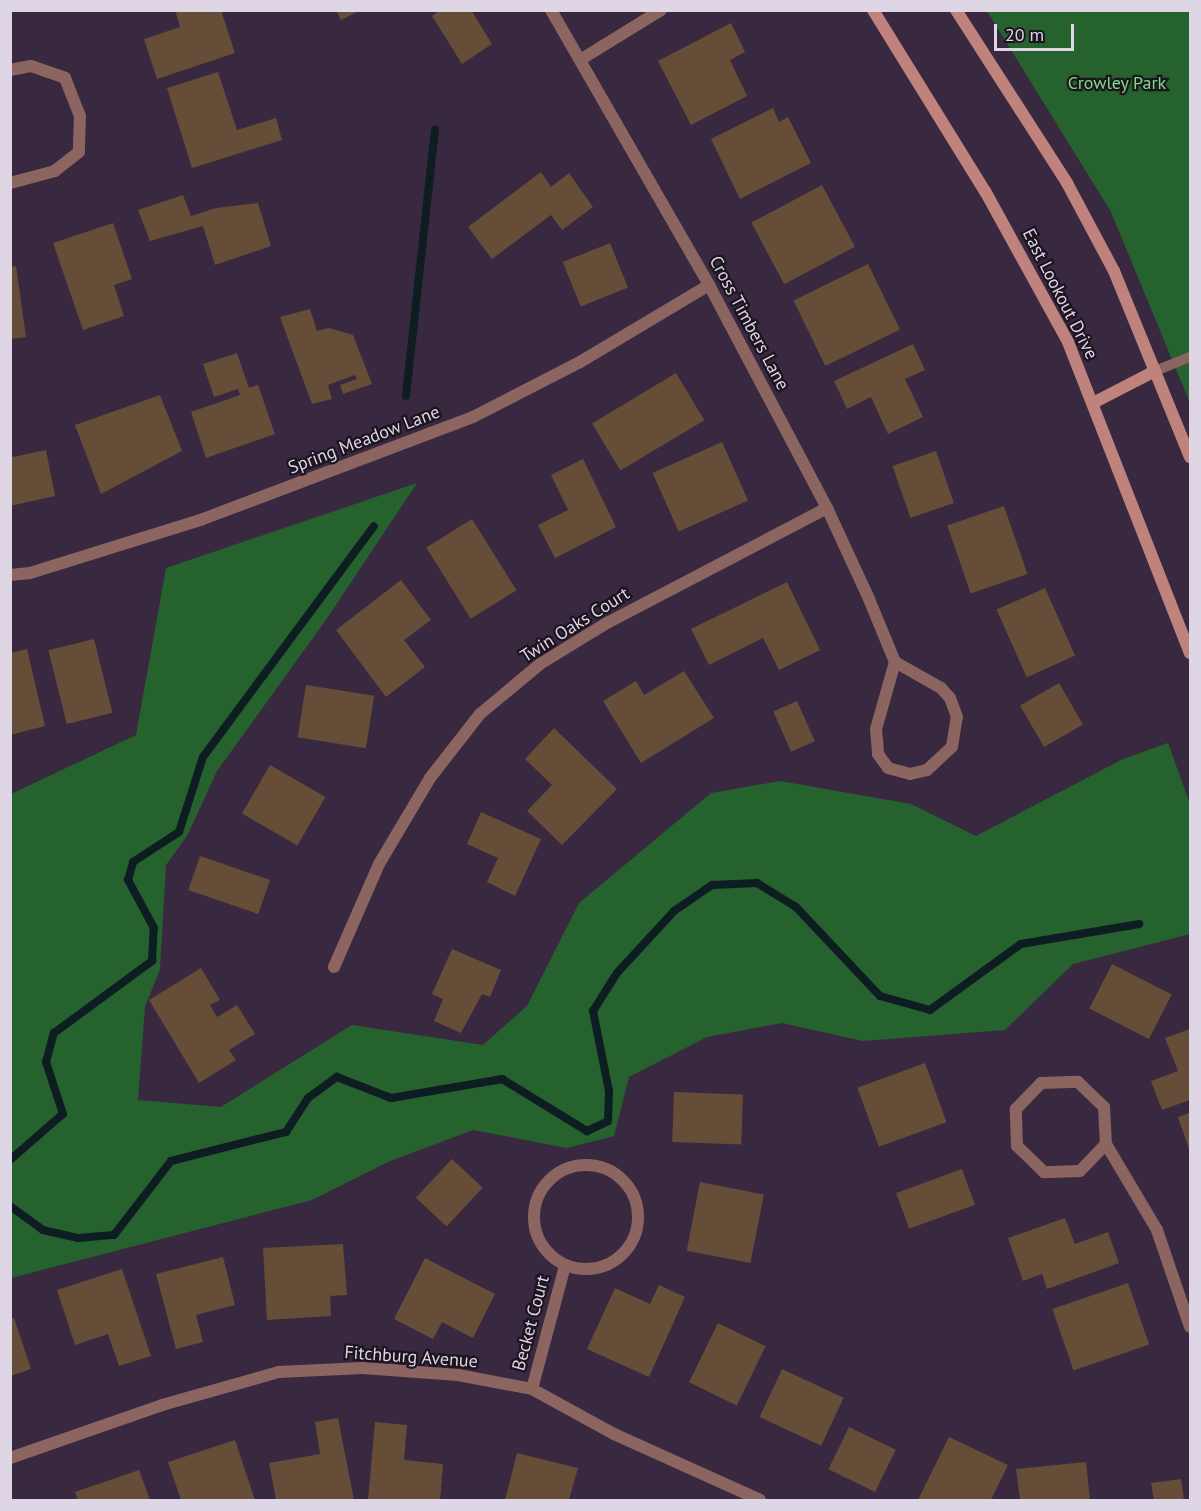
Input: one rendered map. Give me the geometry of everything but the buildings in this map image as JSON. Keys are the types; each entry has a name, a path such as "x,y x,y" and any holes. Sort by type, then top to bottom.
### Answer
{"main road":[{"name":"East Lookout Drive","path":"873,10 985,191 1068,342 1190,651"},
{"path":"956,10 1067,183 1114,271 1191,457"},
{"path":"1093,403 1155,371"}],"street":[{"name":"Cross Timbers Lane","path":"551,10 709,285 827,508 895,662"},
{"path":"580,60 661,10"},
{"path":"10,70 31,66 65,78 80,116 79,152 55,171 10,183"},
{"name":"Spring Meadow Lane","path":"10,575 30,573 203,519 473,417 580,362 709,285"},
{"name":"Twin Oaks Court","path":"334,967 379,864 430,778 480,714 540,664 607,623 827,508"},
{"path":"895,662 941,688 950,698 957,717 952,747 927,770 910,774 888,768 878,754 876,729 895,662"},
{"path":"1106,1144 1080,1171 1044,1172 1017,1146 1016,1109 1041,1083 1078,1082 1104,1107 1106,1144 1157,1230 1191,1327"},
{"name":"Becket Court","path":"586,1164 606,1168 623,1180 635,1197 639,1218 635,1238 623,1255 606,1266 585,1270 565,1266 548,1254 536,1237 533,1217 537,1196 548,1179 566,1168 586,1164"},
{"name":"Becket Court","path":"532,1389 565,1266"},
{"name":"Fitchburg Avenue","path":"10,1458 162,1405 279,1372 363,1368 458,1375 532,1389 615,1434 760,1500"}],"lane":[{"path":"1155,371 1191,357"}],"green space":[{"name":"Crowley Park","path":"987,11 1190,11 1190,403 1111,212"},
{"path":"417,483 328,617 217,771 187,836 166,865 160,969 145,1007 138,1100 221,1107 352,1025 483,1045 527,1006 579,903 711,793 780,781 911,804 976,836 1123,759 1168,743 1190,804 1190,934 1073,964 1005,1030 863,1041 782,1023 707,1037 629,1077 614,1136 567,1148 473,1130 390,1161 312,1200 11,1278 11,794 136,735 166,568"}],"waterway":[{"path":"406,396 435,130"},
{"path":"10,1160 63,1114 46,1062 54,1033 152,961 154,928 128,880 133,862 179,832 203,757 374,526"},
{"path":"10,1206 43,1230 78,1238 114,1235 171,1161 286,1132 308,1098 337,1077 391,1098 502,1079 587,1131 608,1121 609,1091 593,1011 617,973 674,911 712,885 757,883 796,907 880,996 930,1010 1021,944 1139,924"}]}
